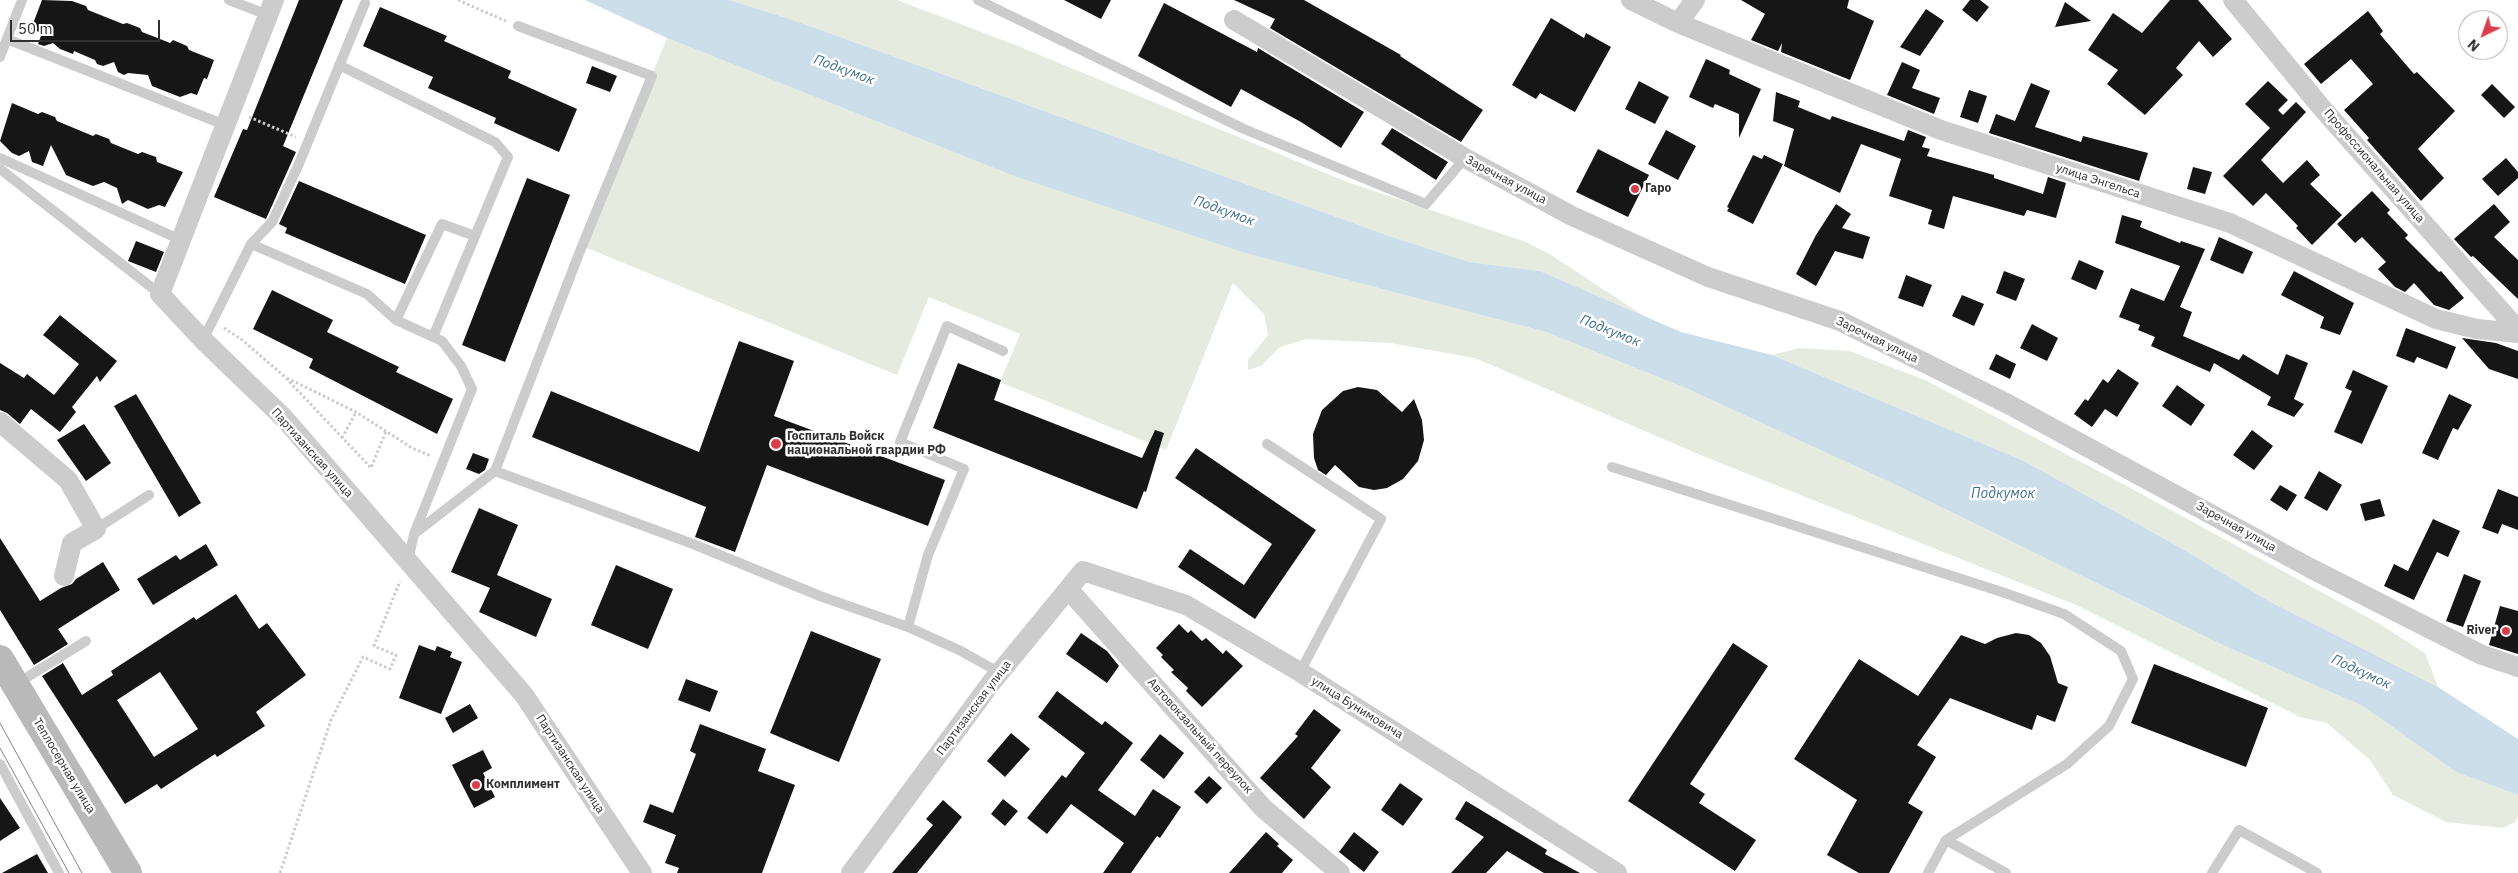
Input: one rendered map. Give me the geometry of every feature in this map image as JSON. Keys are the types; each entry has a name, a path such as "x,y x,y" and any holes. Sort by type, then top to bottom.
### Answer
{"main road":[{"name":"Теплосерная улица","path":"0,659 128,873"}],"street":[{"name":"улица Энгельса","path":"1631,0 1678,23 1941,130 2230,223 2436,319 2477,329 2518,331"},
{"path":"1678,23 1695,0"},
{"name":"Профессиональная улица","path":"2234,0 2321,106 2518,331"},
{"path":"160,294 271,8"},
{"name":"Заречная улица","path":"1234,20 1465,158 1572,216 1708,277 1840,321 2024,412 2327,576 2482,655 2518,667"},
{"name":"Партизанская улица","path":"160,294 203,340 284,418 524,695 641,873"},
{"path":"0,422 68,480 96,529 72,543 64,576"},
{"name":"Партизанская улица","path":"851,873 1000,673 1083,571"},
{"name":"улица Бунимовича","path":"1083,571 1186,605 1300,672 1616,873"},
{"name":"Автовокзальный переулок","path":"1069,590 1263,808 1340,873"}],"lane":[{"path":"0,57 22,0"},
{"path":"230,0 271,8"},
{"path":"978,0 1244,129 1426,204 1465,158"},
{"path":"203,340 251,244 272,222 308,142 365,3"},
{"path":"414,534 495,471 582,246 652,76 518,26"},
{"path":"7,39 228,117"},
{"path":"339,65 495,142 508,157 433,337"},
{"path":"0,158 181,240"},
{"path":"0,170 160,294"},
{"path":"396,320 442,224 475,236"},
{"path":"251,244 368,294 396,320 442,341 456,360 472,389 414,534 408,562"},
{"path":"908,627 928,555 964,469 900,442 947,326 1003,351"},
{"path":"1267,444 1381,519 1300,672"},
{"path":"1612,467 2002,592 2064,614 2121,651 2133,679 2109,726 2067,764 1946,840 1928,873"},
{"path":"495,471 693,544 820,596 908,627 961,651 1000,673"},
{"path":"96,529 149,495"},
{"path":"15,685 86,641"},
{"path":"0,764 59,873"},
{"path":"2212,873 2239,830 2317,873"},
{"path":"1946,840 2006,873"}],"path":[{"path":"458,0 518,26"},
{"path":"228,117 308,142"},
{"path":"213,321 241,339 284,376 371,468 386,431"},
{"path":"284,376 356,412 412,448 443,462"},
{"path":"342,438 356,412"},
{"path":"280,873 332,720 363,657 390,669 396,655 374,646 408,562"}],"shaded area":[{"path":"729,0 897,0 1013,44 1347,182 1526,242 1551,255 1644,316 1540,271 1469,262 1389,236 793,20"},
{"path":"667,38 1014,176 1245,253 1546,332 1688,389 1894,484 2227,647 2363,706 2456,772 2518,795 2518,816 2515,822 2503,828 2446,822 2393,795 2370,760 2327,723 2300,717 2076,605 1703,456 1475,358 1390,343 1306,339 1280,347 1261,366 1248,370 1248,360 1268,335 1264,314 1233,283 1166,450 1000,382 1020,334 929,297 897,375 582,246"},
{"path":"1800,348 1849,351 1925,380 2123,484 2378,623 2425,653 2438,687 2267,600 2181,548 2024,461 1772,355"}],"water":[{"name":"Подкумок","path":"585,0 729,0 793,20 1389,236 1469,262 1540,271 1681,332 1772,355 2024,461 2181,548 2267,600 2438,687 2518,739 2518,795 2456,772 2363,706 2227,647 1894,484 1688,389 1546,332 1245,253 1014,176 667,38"}],"building":[{"path":"42,0 72,1 86,6 88,10 123,24 127,23 140,28 142,32 170,43 173,40 187,46 189,50 214,60 207,79 204,78 197,95 191,93 180,97 152,86 148,75 128,73 124,75 118,72 114,62 103,66 97,64 95,60 74,51 73,54 60,49 53,43 44,46 38,44 42,33 31,29"},
{"path":"299,0 343,0 283,146 296,152 266,219 214,197 243,129 247,130"},
{"path":"1064,0 1111,0 1101,19"},
{"path":"1234,0 1304,0 1401,55 1483,110 1461,142 1270,28 1275,19"},
{"path":"1741,0 1849,0 1847,8 1874,21 1850,80 1781,52 1782,43 1778,51 1751,40 1765,14"},
{"path":"1970,0 1980,0 1989,7 1977,22 1962,10"},
{"path":"2170,0 2198,0 2232,39 2213,57 2199,41 2176,68 2183,75 2145,115 2107,84 2118,70 2088,50 2113,13 2142,33"},
{"path":"2065,2 2091,21 2055,27"},
{"path":"1164,3 1257,52 1258,48 1364,112 1341,148 1301,122 1241,89 1231,107 1138,56"},
{"path":"380,7 447,36 444,41 511,71 508,78 577,109 559,152 494,123 496,118 428,88 433,77 363,46"},
{"path":"1926,9 1944,21 1920,56 1900,47"},
{"path":"2368,11 2383,31 2380,34 2414,74 2417,72 2455,111 2418,149 2444,178 2421,201 2367,140 2369,138 2344,110 2373,84 2351,59 2321,84 2304,64"},
{"path":"1551,18 1584,38 1586,33 1611,47 1575,112 1540,93 1536,99 1512,85"},
{"path":"1706,59 1730,70 1729,74 1761,89 1739,138 1739,114 1715,104 1713,108 1689,97"},
{"path":"1902,62 1920,70 1912,88 1940,98 1934,114 1887,95"},
{"path":"592,66 617,76 610,92 586,83"},
{"path":"1639,81 1669,97 1655,124 1625,109"},
{"path":"2268,81 2288,100 2278,110 2283,115 2296,102 2306,112 2261,160 2283,183 2307,160 2320,175 2310,184 2342,215 2312,245 2296,228 2298,226 2266,193 2253,206 2223,176 2270,128 2245,104"},
{"path":"2031,83 2050,91 2035,127 2081,142 2083,136 2148,153 2139,181 1989,133 1996,114 2015,121"},
{"path":"2492,84 2515,107 2504,118 2481,95"},
{"path":"1969,90 1987,96 1978,123 1960,117"},
{"path":"1776,92 1800,101 1798,107 1830,120 1832,116 1904,141 1908,130 1926,137 1922,147 1930,149 1927,156 1994,175 1994,178 2043,194 2048,177 2066,183 2056,218 2027,210 2024,216 1953,196 1944,229 1928,224 1932,210 1889,196 1901,159 1861,144 1840,193 1784,166 1794,129 1773,121"},
{"path":"12,103 38,114 42,112 55,117 57,121 93,136 96,134 109,139 111,143 138,154 142,152 156,157 157,162 183,172 165,207 159,205 148,209 128,200 122,204 117,188 104,182 93,186 66,175 51,145 43,166 32,162 29,151 19,156 12,153 0,141"},
{"path":"1392,128 1448,162 1436,180 1381,144"},
{"path":"1666,130 1696,146 1678,180 1648,164"},
{"path":"1598,149 1649,175 1628,217 1576,192"},
{"path":"1753,155 1762,159 1764,155 1783,164 1753,224 1727,211 1729,208 1727,207"},
{"path":"2506,158 2518,172 2518,178 2498,196 2482,179"},
{"path":"2193,167 2212,172 2205,194 2187,189"},
{"path":"527,178 570,195 505,362 462,345"},
{"path":"299,181 426,235 405,284 285,233 287,228 279,224"},
{"path":"2372,191 2390,210 2387,213 2408,235 2405,238 2439,272 2441,271 2464,298 2449,310 2434,305 2414,283 2405,292 2395,287 2378,269 2386,262 2362,237 2355,243 2337,224"},
{"path":"1836,204 1851,214 1842,228 1870,237 1863,259 1835,251 1816,286 1796,274 1816,235"},
{"path":"2494,204 2510,222 2494,237 2518,260 2518,299 2473,256 2471,257 2454,239"},
{"path":"2122,215 2142,221 2140,227 2180,243 2181,241 2205,249 2180,307 2192,312 2183,336 2239,360 2243,354 2278,375 2286,354 2308,363 2294,399 2304,404 2294,417 2267,405 2271,397 2214,363 2210,372 2151,346 2155,337 2138,330 2140,325 2119,317 2131,288 2164,301 2180,266 2115,243"},
{"path":"2219,237 2253,252 2243,274 2210,260"},
{"path":"136,241 164,252 156,272 128,261"},
{"path":"2079,260 2104,271 2096,290 2071,279"},
{"path":"2004,271 2025,279 2016,301 1996,293"},
{"path":"2294,271 2354,303 2340,335 2320,328 2324,317 2281,295"},
{"path":"1906,275 1932,285 1923,307 1898,298"},
{"path":"272,290 333,320 327,332 399,367 396,372 453,399 437,434 309,368 313,359 253,329"},
{"path":"1962,295 1984,304 1974,326 1952,316"},
{"path":"60,315 117,361 100,382 97,376 72,407 76,412 60,432 31,409 20,424 7,413 0,410 0,363 24,378 27,374 54,395 79,364 43,335"},
{"path":"2032,324 2058,338 2047,361 2020,348"},
{"path":"2406,328 2456,347 2447,369 2417,357 2414,363 2396,356"},
{"path":"2462,338 2496,343 2518,351 2518,379 2489,369"},
{"name":"Госпиталь Войск национальной гвардии РФ","path":"739,341 794,361 774,416 945,480 928,526 767,465 735,552 695,537 706,507 532,437 551,391 699,452"},
{"path":"1996,354 2016,364 2010,379 1989,369"},
{"path":"958,363 1001,380 994,400 1142,458 1155,430 1164,433 1146,492 1144,491 1137,509 933,428"},
{"path":"2118,369 2139,383 2117,417 2105,409 2092,427 2074,414 2085,399 2088,401 2103,379 2108,383"},
{"path":"2353,370 2388,386 2362,444 2334,432 2352,391 2345,388"},
{"path":"2177,385 2205,405 2191,426 2162,406"},
{"path":"1358,387 1377,390 1402,412 1414,399 1422,420 1424,440 1418,461 1403,479 1387,488 1374,490 1359,487 1335,465 1326,475 1318,470 1314,458 1313,434 1322,410 1343,391"},
{"path":"136,394 201,503 179,517 114,406"},
{"path":"2449,394 2472,405 2458,430 2453,428 2438,460 2422,453"},
{"path":"84,424 111,463 86,481 57,440"},
{"path":"2252,430 2273,446 2254,470 2233,455"},
{"path":"1196,448 1316,530 1255,619 1178,567 1190,549 1244,585 1272,544 1175,478"},
{"path":"473,453 489,459 485,470 479,474 466,469"},
{"path":"2319,471 2342,485 2327,511 2304,498"},
{"path":"2280,485 2297,495 2287,511 2270,500"},
{"path":"2498,489 2518,497 2518,530 2502,524 2498,534 2482,528"},
{"path":"2380,499 2385,516 2365,521 2360,504"},
{"path":"479,508 518,525 497,575 552,599 536,637 479,612 490,588 451,572"},
{"path":"2433,519 2460,531 2448,557 2437,552 2414,600 2384,586 2394,564 2408,571"},
{"path":"0,538 40,601 61,588 72,584 76,579 103,562 120,590 58,629 68,644 34,665 0,610"},
{"path":"206,544 218,565 153,605 137,579 176,555 180,560"},
{"path":"616,565 673,589 648,649 591,625"},
{"path":"2464,574 2481,581 2463,627 2446,621"},
{"path":"236,594 259,629 267,623 306,675 256,712 265,726 217,757 215,754 161,789 157,784 125,804 42,676 63,663 82,695 113,675 111,671 194,617 196,620","holes":["160,672 198,729 154,757 117,700"]},
{"name":"River","path":"2500,606 2518,611 2518,654 2489,645"},
{"path":"1179,624 1188,633 1191,630 1202,641 1206,638 1223,654 1226,650 1243,666 1202,707 1186,691 1188,688 1171,672 1174,670 1161,657 1163,655 1156,648"},
{"path":"811,631 881,659 839,762 770,733"},
{"path":"1081,633 1107,651 1119,666 1107,683 1066,654"},
{"path":"2016,633 2029,635 2041,643 2050,656 2058,683 2068,687 2055,722 2037,715 2032,730 1950,698 1917,745 1936,757 1908,803 1923,812 1889,873 1859,873 1827,855 1857,800 1794,759 1859,659 1918,696 1961,635 1985,644 1997,638"},
{"path":"1733,643 1768,666 1690,784 1705,794 1699,803 1756,840 1735,871 1628,801"},
{"path":"419,645 435,651 437,646 452,652 450,657 462,662 441,714 399,698"},
{"path":"2154,664 2268,708 2246,767 2131,723"},
{"path":"686,679 718,691 710,712 678,700"},
{"path":"1057,691 1102,725 1105,721 1133,743 1098,790 1135,816 1153,789 1181,807 1160,838 1157,836 1131,873 1103,873 1124,843 1071,804 1047,834 1027,818 1062,775 1066,778 1085,753 1038,717"},
{"path":"470,704 478,718 453,733 445,718"},
{"path":"1314,709 1341,730 1311,768 1331,787 1304,819 1260,778 1298,736 1295,734"},
{"path":"700,724 766,749 758,771 795,785 762,873 677,873 679,868 665,863 676,835 643,822 650,804 673,813 696,754 690,751"},
{"path":"1011,733 1030,749 1005,777 987,761"},
{"path":"1160,734 1184,753 1164,779 1140,760"},
{"name":"Комплимент","path":"483,750 492,768 483,773 495,797 474,808 452,765"},
{"path":"1209,776 1222,788 1207,804 1194,792"},
{"path":"1400,783 1423,799 1403,826 1381,810"},
{"path":"0,798 20,828 0,841"},
{"path":"1003,799 1018,811 1005,826 991,814"},
{"path":"943,800 962,817 917,873 892,873 933,825 926,819"},
{"path":"1466,801 1547,850 1545,854 1580,873 1544,873 1507,851 1486,873 1451,873 1484,837 1455,819"},
{"path":"1266,832 1279,844 1277,846 1293,860 1282,873 1229,873"},
{"path":"1354,832 1379,852 1364,872 1339,852"},
{"path":"37,854 48,873 2,873"}],"tram line":[{"path":"0,723 82,873"},
{"path":"0,748 69,873"}],"place":[{"name":"Гаро","path":"1635,189"},
{"name":"Госпиталь Войск национальной гвардии РФ","path":"776,444"},
{"name":"River","path":"2506,631"},
{"name":"Комплимент","path":"476,785"}]}
